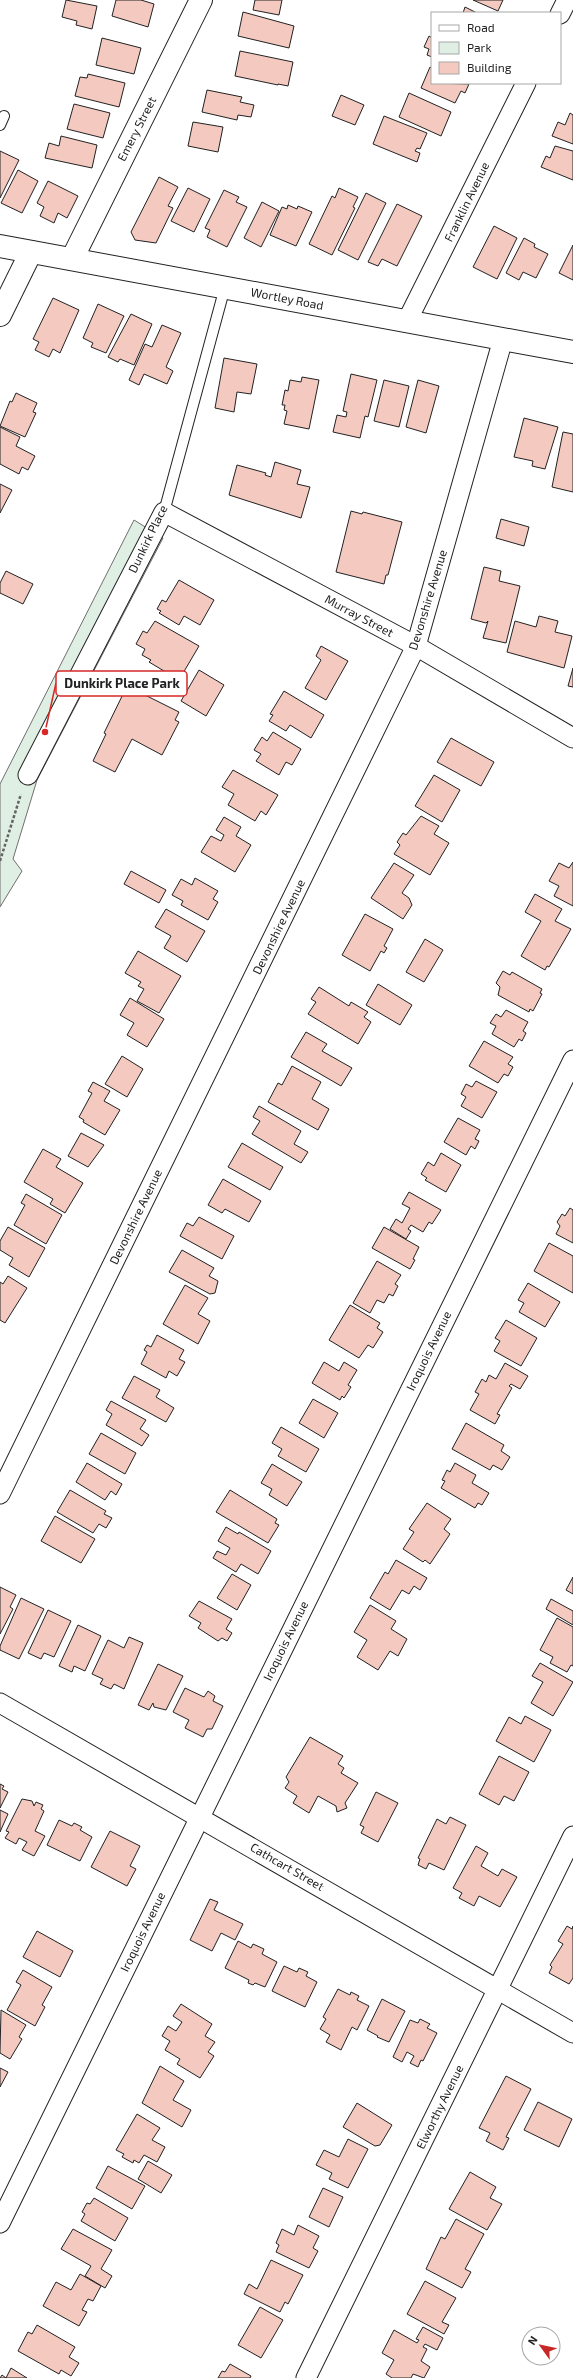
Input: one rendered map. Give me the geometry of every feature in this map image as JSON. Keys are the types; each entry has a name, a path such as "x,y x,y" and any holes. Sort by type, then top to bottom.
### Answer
{"street":[{"name":"Emery Street","path":"72,259 201,0"},
{"path":"561,12 567,0"},
{"name":"Franklin Avenue","path":"407,321 526,84"},
{"name":"Wortley Road","path":"0,246 573,352"},
{"path":"0,315 31,252"},
{"name":"Devonshire Avenue","path":"0,1494 416,646 503,339"},
{"name":"Murray Street","path":"164,512 416,646 573,738"},
{"name":"Dunkirk Place","path":"28,775 164,512"},
{"name":"Iroquois Avenue","path":"0,2223 199,1816 573,1060"},
{"name":"Cathcart Street","path":"0,1703 498,1988 573,2033"},
{"name":"Elworthy Avenue","path":"306,2378 573,1836"}],"lane":[{"name":"Dunkirk Place","path":"164,512 225,287"}],"path":[{"path":"0,861 28,775"}],"green space":[{"path":"134,520 163,538 37,780 13,859 22,871 0,907 0,784"}],"building":[{"path":"66,0 97,6 92,29 76,25 77,21 62,17"},
{"path":"116,0 141,0 154,4 148,27 112,16"},
{"path":"255,0 282,0 279,15 253,10"},
{"path":"473,0 503,0 498,11"},
{"path":"465,7 475,12 463,12"},
{"path":"243,12 294,26 289,48 238,36"},
{"path":"429,36 431,37 431,57 427,55 429,49 424,47"},
{"path":"102,38 141,48 134,74 96,65"},
{"path":"240,51 293,62 288,86 235,76"},
{"path":"430,67 431,84 469,84 465,93 461,91 455,103 421,88"},
{"path":"88,74 125,83 119,107 75,96 80,77 87,78"},
{"path":"207,90 242,97 240,102 254,105 251,117 238,115 237,120 202,112"},
{"path":"409,93 451,112 441,136 399,117"},
{"path":"341,95 364,105 355,125 332,116"},
{"path":"74,104 110,113 103,138 67,129"},
{"path":"570,113 573,115 573,144 552,136 558,122 565,125"},
{"path":"384,116 427,133 420,149 417,148 415,151 420,153 417,162 373,144"},
{"path":"193,122 223,127 218,152 188,146"},
{"path":"61,136 97,145 92,168 45,158 49,143 59,146"},
{"path":"555,146 573,151 573,180 541,167 546,156 550,158"},
{"path":"0,151 19,160 0,198"},
{"path":"18,170 38,181 22,213 1,203"},
{"path":"159,177 178,187 168,206 173,208 156,243 135,240 131,232"},
{"path":"48,181 78,196 67,218 58,213 54,223 40,216 44,207 37,203"},
{"path":"188,188 210,199 194,232 171,221"},
{"path":"339,188 358,197 353,207 355,208 332,255 309,244 332,196 335,198"},
{"path":"224,190 239,197 236,202 247,207 227,247 207,237 210,230 205,228"},
{"path":"366,193 386,203 358,260 338,250"},
{"path":"262,202 279,211 261,247 244,238"},
{"path":"397,204 422,216 397,266 382,259 378,266 368,262"},
{"path":"288,205 297,209 298,206 312,212 296,246 270,235 282,207 287,209"},
{"path":"494,226 517,238 497,279 473,267"},
{"path":"524,238 535,244 534,247 548,254 536,278 523,272 519,280 506,273"},
{"path":"573,245 573,280 559,273"},
{"path":"53,298 79,310 60,353 53,349 49,357 35,350 39,342 33,339"},
{"path":"98,304 124,316 106,353 91,347 93,343 83,338"},
{"path":"131,314 152,324 134,365 120,359 118,362 108,357"},
{"path":"162,325 181,333 166,367 173,371 167,384 144,374 139,385 129,380 145,344 152,347"},
{"path":"224,358 257,364 251,394 237,392 234,412 215,408"},
{"path":"351,374 377,380 368,417 365,416 360,438 333,432 337,415 346,417 347,412 343,411"},
{"path":"302,377 319,380 309,429 284,424 287,411 284,410 285,405 282,405 285,390 288,391 290,380 301,382"},
{"path":"384,380 409,386 399,427 374,421"},
{"path":"418,380 439,386 426,433 406,427"},
{"path":"16,393 37,403 33,412 36,413 25,437 0,426 10,401 12,402"},
{"path":"524,418 558,427 545,469 532,466 533,461 514,457"},
{"path":"0,427 20,437 16,446 35,456 28,470 22,467 19,474 0,464"},
{"path":"563,432 573,434 573,492 552,487"},
{"path":"275,462 301,470 297,484 310,487 301,518 229,495 237,465 266,473 265,475 271,477"},
{"path":"0,484 12,490 0,513"},
{"path":"351,511 362,514 363,512 402,522 388,575 386,575 384,584 336,572"},
{"path":"501,519 529,527 524,546 496,538"},
{"path":"484,567 501,571 499,581 520,586 506,643 483,638 488,621 486,623 471,619"},
{"path":"6,571 33,584 23,604 0,593 0,583"},
{"path":"179,580 214,600 200,625 184,616 179,625 159,613 161,611 157,609 162,600 166,602"},
{"path":"539,616 558,621 555,632 572,636 564,668 507,652 515,621 536,627"},
{"path":"155,621 199,646 179,680 149,662 151,660 142,655 145,649 136,644 143,631 147,633"},
{"path":"321,646 348,661 326,700 305,688 321,660 316,656"},
{"path":"573,668 573,687 568,686"},
{"path":"199,670 224,685 206,716 181,701"},
{"path":"127,686 179,712 175,720 179,722 162,755 132,739 115,772 93,761 106,734 104,733"},
{"path":"284,691 324,715 311,738 290,725 286,731 269,721 273,715 270,714"},
{"path":"273,732 301,749 292,765 286,762 279,775 256,761 261,754 254,750 262,737 267,741"},
{"path":"451,738 494,762 481,786 437,762"},
{"path":"233,770 278,795 266,815 261,811 255,821 228,805 234,794 222,787"},
{"path":"434,775 460,790 442,822 415,806"},
{"path":"421,816 439,826 434,834 449,843 430,875 394,854 400,845 397,842 403,833 406,835"},
{"path":"224,817 241,827 236,836 251,845 235,872 201,852 211,836 221,841 224,835 216,830"},
{"path":"573,862 573,906 554,896 559,886 549,881 559,863 569,868"},
{"path":"394,863 414,875 402,893 409,898 412,905 403,919 371,898"},
{"path":"131,871 166,890 159,903 124,884"},
{"path":"195,878 218,891 213,899 218,902 208,920 181,905 183,901 172,895 181,879 192,885"},
{"path":"535,894 562,909 555,921 571,929 549,967 547,966 545,970 521,956 541,921 525,912"},
{"path":"166,909 205,931 187,962 164,948 171,936 155,927"},
{"path":"365,914 393,929 384,946 387,948 384,953 381,951 370,971 342,955"},
{"path":"425,939 443,950 424,982 406,972"},
{"path":"138,951 181,976 159,1013 137,1001 144,989 138,986 141,982 125,973"},
{"path":"503,971 510,975 512,972 542,989 540,993 542,994 533,1011 530,1009 529,1012 498,995 500,987 496,983"},
{"path":"378,984 412,1005 400,1025 366,1005"},
{"path":"319,987 349,1006 351,1002 368,1012 364,1017 371,1022 358,1044 308,1014 316,1002 311,999"},
{"path":"130,998 164,1019 147,1047 127,1035 134,1023 120,1015"},
{"path":"506,1010 528,1022 523,1031 526,1033 522,1041 519,1039 514,1047 492,1034 496,1026 490,1023 496,1014 501,1017"},
{"path":"306,1032 327,1044 322,1051 352,1068 341,1086 291,1057"},
{"path":"484,1041 513,1057 508,1064 513,1067 508,1076 504,1074 498,1083 469,1066"},
{"path":"122,1056 143,1069 127,1097 105,1084"},
{"path":"292,1066 321,1082 312,1099 329,1109 318,1130 268,1102 278,1083 282,1085"},
{"path":"476,1081 497,1092 482,1118 461,1106 466,1097 461,1094 466,1084 472,1087"},
{"path":"93,1082 110,1091 104,1101 120,1110 105,1135 83,1122 84,1120 79,1117 92,1093 88,1091"},
{"path":"259,1106 301,1131 294,1144 308,1152 301,1163 252,1134 260,1121 253,1117"},
{"path":"458,1118 480,1130 475,1139 479,1141 475,1149 471,1146 466,1155 444,1142"},
{"path":"81,1133 104,1145 88,1167 68,1156"},
{"path":"242,1143 283,1167 270,1190 228,1167"},
{"path":"43,1149 61,1159 56,1167 83,1183 65,1213 50,1204 53,1199 24,1182"},
{"path":"441,1153 461,1165 446,1192 425,1180 427,1178 421,1174 428,1162 434,1166"},
{"path":"223,1179 261,1201 249,1222 225,1209 222,1213 208,1205"},
{"path":"409,1192 441,1210 432,1224 429,1222 423,1232 411,1225 408,1229 411,1231 406,1239 390,1229 396,1219 402,1223 410,1208 402,1204"},
{"path":"26,1194 62,1215 46,1244 14,1225 25,1205 21,1203"},
{"path":"570,1208 573,1210 573,1243 556,1234 560,1226 557,1222 562,1214 565,1216"},
{"path":"199,1217 234,1236 222,1259 180,1236 187,1223 193,1226"},
{"path":"8,1227 45,1248 29,1277 9,1265 13,1258 0,1250 0,1241"},
{"path":"384,1227 419,1247 413,1259 415,1260 410,1269 372,1248"},
{"path":"549,1243 573,1256 573,1293 534,1271"},
{"path":"182,1250 214,1268 209,1276 218,1281 215,1293 210,1294 169,1272"},
{"path":"377,1261 401,1275 395,1284 398,1286 393,1296 389,1294 384,1303 377,1300 370,1313 353,1303"},
{"path":"8,1276 27,1288 5,1323 0,1320 0,1282 3,1284"},
{"path":"528,1283 560,1302 545,1327 519,1312 524,1303 518,1300"},
{"path":"185,1285 208,1298 198,1314 210,1321 198,1344 163,1324"},
{"path":"350,1305 380,1323 377,1328 383,1332 373,1348 368,1345 359,1358 329,1340"},
{"path":"506,1320 537,1338 521,1366 494,1351 500,1341 495,1338"},
{"path":"157,1335 184,1350 179,1359 185,1362 177,1376 169,1371 166,1378 141,1364 147,1352 144,1350 147,1345 151,1347"},
{"path":"324,1362 339,1371 344,1362 357,1370 348,1385 351,1387 344,1398 342,1396 340,1400 312,1383"},
{"path":"505,1363 528,1376 520,1389 511,1384 509,1386 512,1388 497,1414 500,1415 495,1424 470,1410 479,1394 475,1392 482,1379 486,1382 489,1375 496,1379"},
{"path":"134,1376 160,1390 156,1397 174,1408 166,1422 122,1398"},
{"path":"313,1399 338,1413 324,1438 299,1423"},
{"path":"111,1401 146,1420 140,1429 149,1435 142,1446 106,1425 112,1414 106,1410"},
{"path":"466,1423 504,1445 501,1451 510,1457 502,1470 493,1465 490,1470 452,1449"},
{"path":"281,1427 319,1449 306,1472 278,1456 282,1449 272,1443"},
{"path":"101,1433 136,1453 125,1474 89,1454"},
{"path":"87,1463 122,1484 116,1495 111,1491 105,1500 76,1482"},
{"path":"455,1463 476,1475 472,1483 489,1493 482,1505 478,1503 475,1508 441,1488 445,1481 442,1480 447,1470 450,1472"},
{"path":"272,1464 302,1482 287,1506 269,1495 272,1489 261,1483"},
{"path":"70,1490 106,1511 104,1514 112,1518 106,1528 99,1524 93,1533 57,1512"},
{"path":"230,1490 277,1519 275,1523 279,1525 268,1543 216,1512"},
{"path":"427,1503 451,1519 444,1529 450,1534 430,1564 425,1560 423,1562 403,1549 414,1532 409,1529"},
{"path":"55,1516 95,1539 81,1563 41,1541"},
{"path":"226,1527 238,1534 239,1532 271,1551 258,1574 241,1564 236,1572 213,1558 217,1551 226,1555 230,1548 218,1541"},
{"path":"396,1560 427,1578 420,1590 414,1586 409,1594 402,1590 390,1610 370,1598 385,1572 388,1574"},
{"path":"232,1574 251,1585 237,1610 217,1598"},
{"path":"573,1577 573,1594 566,1590"},
{"path":"0,1587 16,1595 10,1607 13,1609 0,1634"},
{"path":"21,1598 44,1609 19,1659 0,1650 0,1646"},
{"path":"551,1599 573,1611 573,1625 546,1609"},
{"path":"199,1601 232,1619 226,1629 232,1633 227,1641 222,1638 218,1641 198,1628 201,1623 189,1616"},
{"path":"370,1605 396,1621 391,1629 407,1639 398,1656 390,1651 378,1670 357,1657 367,1640 354,1632"},
{"path":"48,1610 71,1621 54,1657 44,1653 41,1659 28,1653"},
{"path":"557,1618 573,1627 573,1666 571,1665 567,1672 550,1663 553,1657 540,1650"},
{"path":"78,1625 101,1636 85,1671 74,1666 72,1672 59,1666"},
{"path":"129,1637 143,1643 124,1689 114,1684 111,1689 100,1684 103,1679 92,1674 108,1640 124,1648"},
{"path":"540,1663 573,1682 553,1716 531,1703 543,1682 532,1676"},
{"path":"158,1664 183,1676 166,1710 154,1707 153,1703 149,1710 138,1705"},
{"path":"185,1688 204,1697 208,1691 215,1696 213,1701 223,1706 212,1729 207,1729 203,1737 185,1728 189,1720 173,1712"},
{"path":"525,1716 551,1730 534,1762 496,1741 509,1717 521,1724"},
{"path":"310,1737 343,1756 338,1764 344,1768 341,1773 358,1783 345,1803 347,1808 337,1812 336,1806 318,1796 309,1813 293,1803 297,1796 285,1788 289,1782 286,1777"},
{"path":"499,1756 529,1772 514,1801 504,1796 499,1805 479,1794"},
{"path":"0,1784 4,1786 2,1789 8,1792 0,1808"},
{"path":"376,1792 398,1803 378,1842 361,1833 364,1827 360,1825"},
{"path":"22,1799 32,1801 34,1806 36,1802 43,1805 41,1809 44,1811 35,1831 45,1836 34,1856 22,1850 27,1842 19,1838 16,1844 5,1838 9,1832 6,1831"},
{"path":"0,1810 8,1814 0,1832"},
{"path":"450,1817 466,1825 444,1870 429,1863 426,1869 418,1865 420,1859 418,1858 437,1819 446,1824"},
{"path":"59,1820 72,1826 74,1823 82,1827 80,1830 92,1837 80,1861 47,1845"},
{"path":"110,1831 140,1846 130,1866 136,1869 127,1886 91,1867"},
{"path":"476,1846 488,1853 481,1866 498,1876 502,1869 517,1877 500,1907 479,1896 474,1906 459,1898 462,1893 453,1888"},
{"path":"210,1899 218,1902 214,1910 243,1924 235,1940 221,1933 212,1951 190,1940"},
{"path":"567,1926 572,1929 573,1926 573,1978 569,1984 549,1973 552,1967 550,1965 563,1944 558,1941"},
{"path":"37,1931 73,1951 60,1977 23,1957"},
{"path":"238,1941 251,1948 253,1944 264,1949 262,1954 277,1962 265,1987 255,1983 253,1985 248,1983 249,1980 225,1968"},
{"path":"284,1966 297,1972 299,1968 308,1972 306,1976 317,1982 305,2007 272,1991"},
{"path":"23,1970 52,1987 42,2005 45,2007 35,2026 7,2010 21,1985 16,1982"},
{"path":"338,1989 350,1995 351,1992 359,1996 357,2000 369,2006 357,2030 352,2027 341,2050 326,2042 330,2035 320,2029 326,2019 323,2017"},
{"path":"382,1999 405,2011 389,2042 377,2037 378,2036 367,2030"},
{"path":"181,2004 212,2024 205,2036 215,2042 208,2052 214,2056 200,2078 177,2064 180,2059 165,2050 170,2041 162,2036 168,2026 176,2031 182,2022 173,2016"},
{"path":"1,2010 26,2025 19,2037 22,2039 10,2059 0,2053"},
{"path":"420,2019 430,2024 427,2028 437,2033 423,2061 421,2060 418,2067 410,2063 414,2056 407,2052 402,2062 393,2057 410,2020 418,2023"},
{"path":"160,2066 184,2081 173,2100 191,2110 182,2127 142,2103"},
{"path":"0,2068 8,2072 0,2087"},
{"path":"506,2076 531,2089 506,2137 509,2138 503,2150 486,2141 490,2133 479,2128"},
{"path":"538,2102 572,2119 559,2147 524,2130"},
{"path":"357,2103 392,2125 380,2145 375,2146 343,2127"},
{"path":"137,2114 160,2128 152,2140 165,2147 157,2162 144,2155 139,2163 134,2160 133,2163 122,2157 124,2154 116,2150"},
{"path":"348,2139 368,2149 348,2188 329,2179 332,2173 316,2165 324,2150 339,2157"},
{"path":"148,2161 172,2175 161,2193 138,2179"},
{"path":"108,2166 145,2186 132,2209 96,2188"},
{"path":"470,2172 496,2187 490,2198 502,2204 487,2230 449,2209"},
{"path":"323,2188 343,2197 329,2227 309,2217"},
{"path":"94,2198 128,2218 115,2241 81,2221 85,2214 82,2212 87,2203 90,2204"},
{"path":"456,2219 484,2234 465,2269 471,2272 462,2288 426,2269 441,2237 445,2239"},
{"path":"298,2225 319,2236 313,2248 318,2251 309,2268 276,2252 279,2245 276,2243 282,2229 294,2235"},
{"path":"73,2229 112,2250 101,2269 112,2276 105,2288 85,2276 91,2266 61,2249"},
{"path":"271,2260 303,2275 288,2304 285,2302 280,2312 244,2294 249,2284 257,2289"},
{"path":"80,2274 101,2286 93,2301 88,2299 82,2310 87,2312 79,2326 43,2306 56,2282 71,2290"},
{"path":"425,2281 456,2298 442,2322 449,2325 444,2334 407,2314"},
{"path":"260,2307 283,2320 261,2358 238,2345"},
{"path":"37,2325 75,2347 69,2357 79,2363 71,2376 61,2370 59,2374 18,2351 28,2332 32,2334"},
{"path":"423,2327 443,2338 437,2350 425,2344 423,2347 427,2349 421,2361 430,2367 424,2378 413,2374 411,2378 392,2378 386,2374 394,2360 382,2353 394,2330 417,2343 419,2340 416,2339"},
{"path":"230,2364 251,2376 250,2378 218,2378 222,2371 225,2372"},
{"path":"11,2368 27,2378 6,2378"}],"place":[{"name":"Dunkirk Place Park","path":"45,732"}]}
